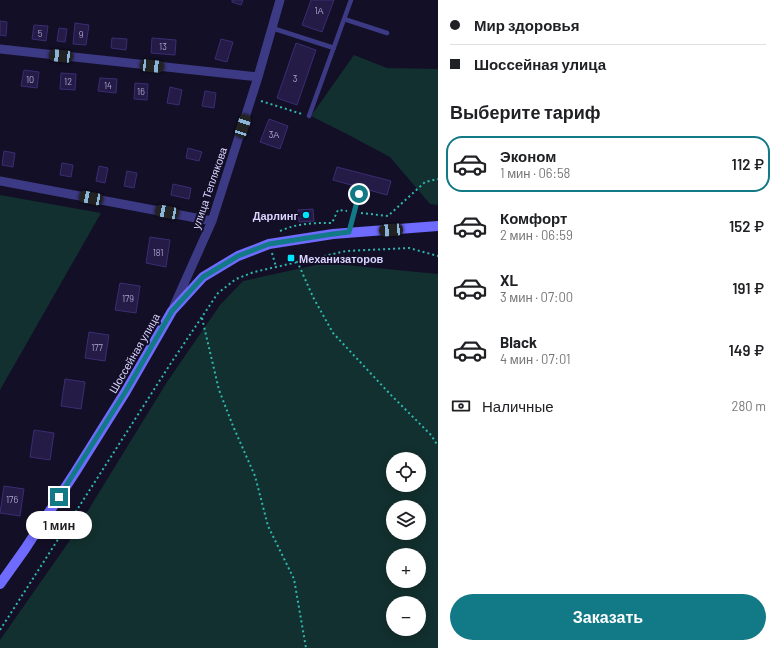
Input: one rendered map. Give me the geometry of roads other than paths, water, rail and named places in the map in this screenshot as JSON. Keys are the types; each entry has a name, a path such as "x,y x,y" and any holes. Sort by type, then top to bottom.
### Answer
{"main road":[{"name":"Шоссейная улица","path":"0,584 26,549 76,471 126,391 172,311 203,277 238,256 269,244 349,232 436,227"}],"street":[{"name":"улица Теплякова","path":"172,311 212,221 258,77 280,0"},
{"path":"0,50 258,77"},
{"path":"0,181 212,221"}],"lane":[{"path":"309,116 351,0"},
{"path":"344,20 387,33"},
{"path":"272,28 334,48"},
{"path":"349,232 359,194"}],"place":[{"name":"Дарлинг","path":"306,215"},
{"name":"Механизаторов","path":"291,258"}]}
